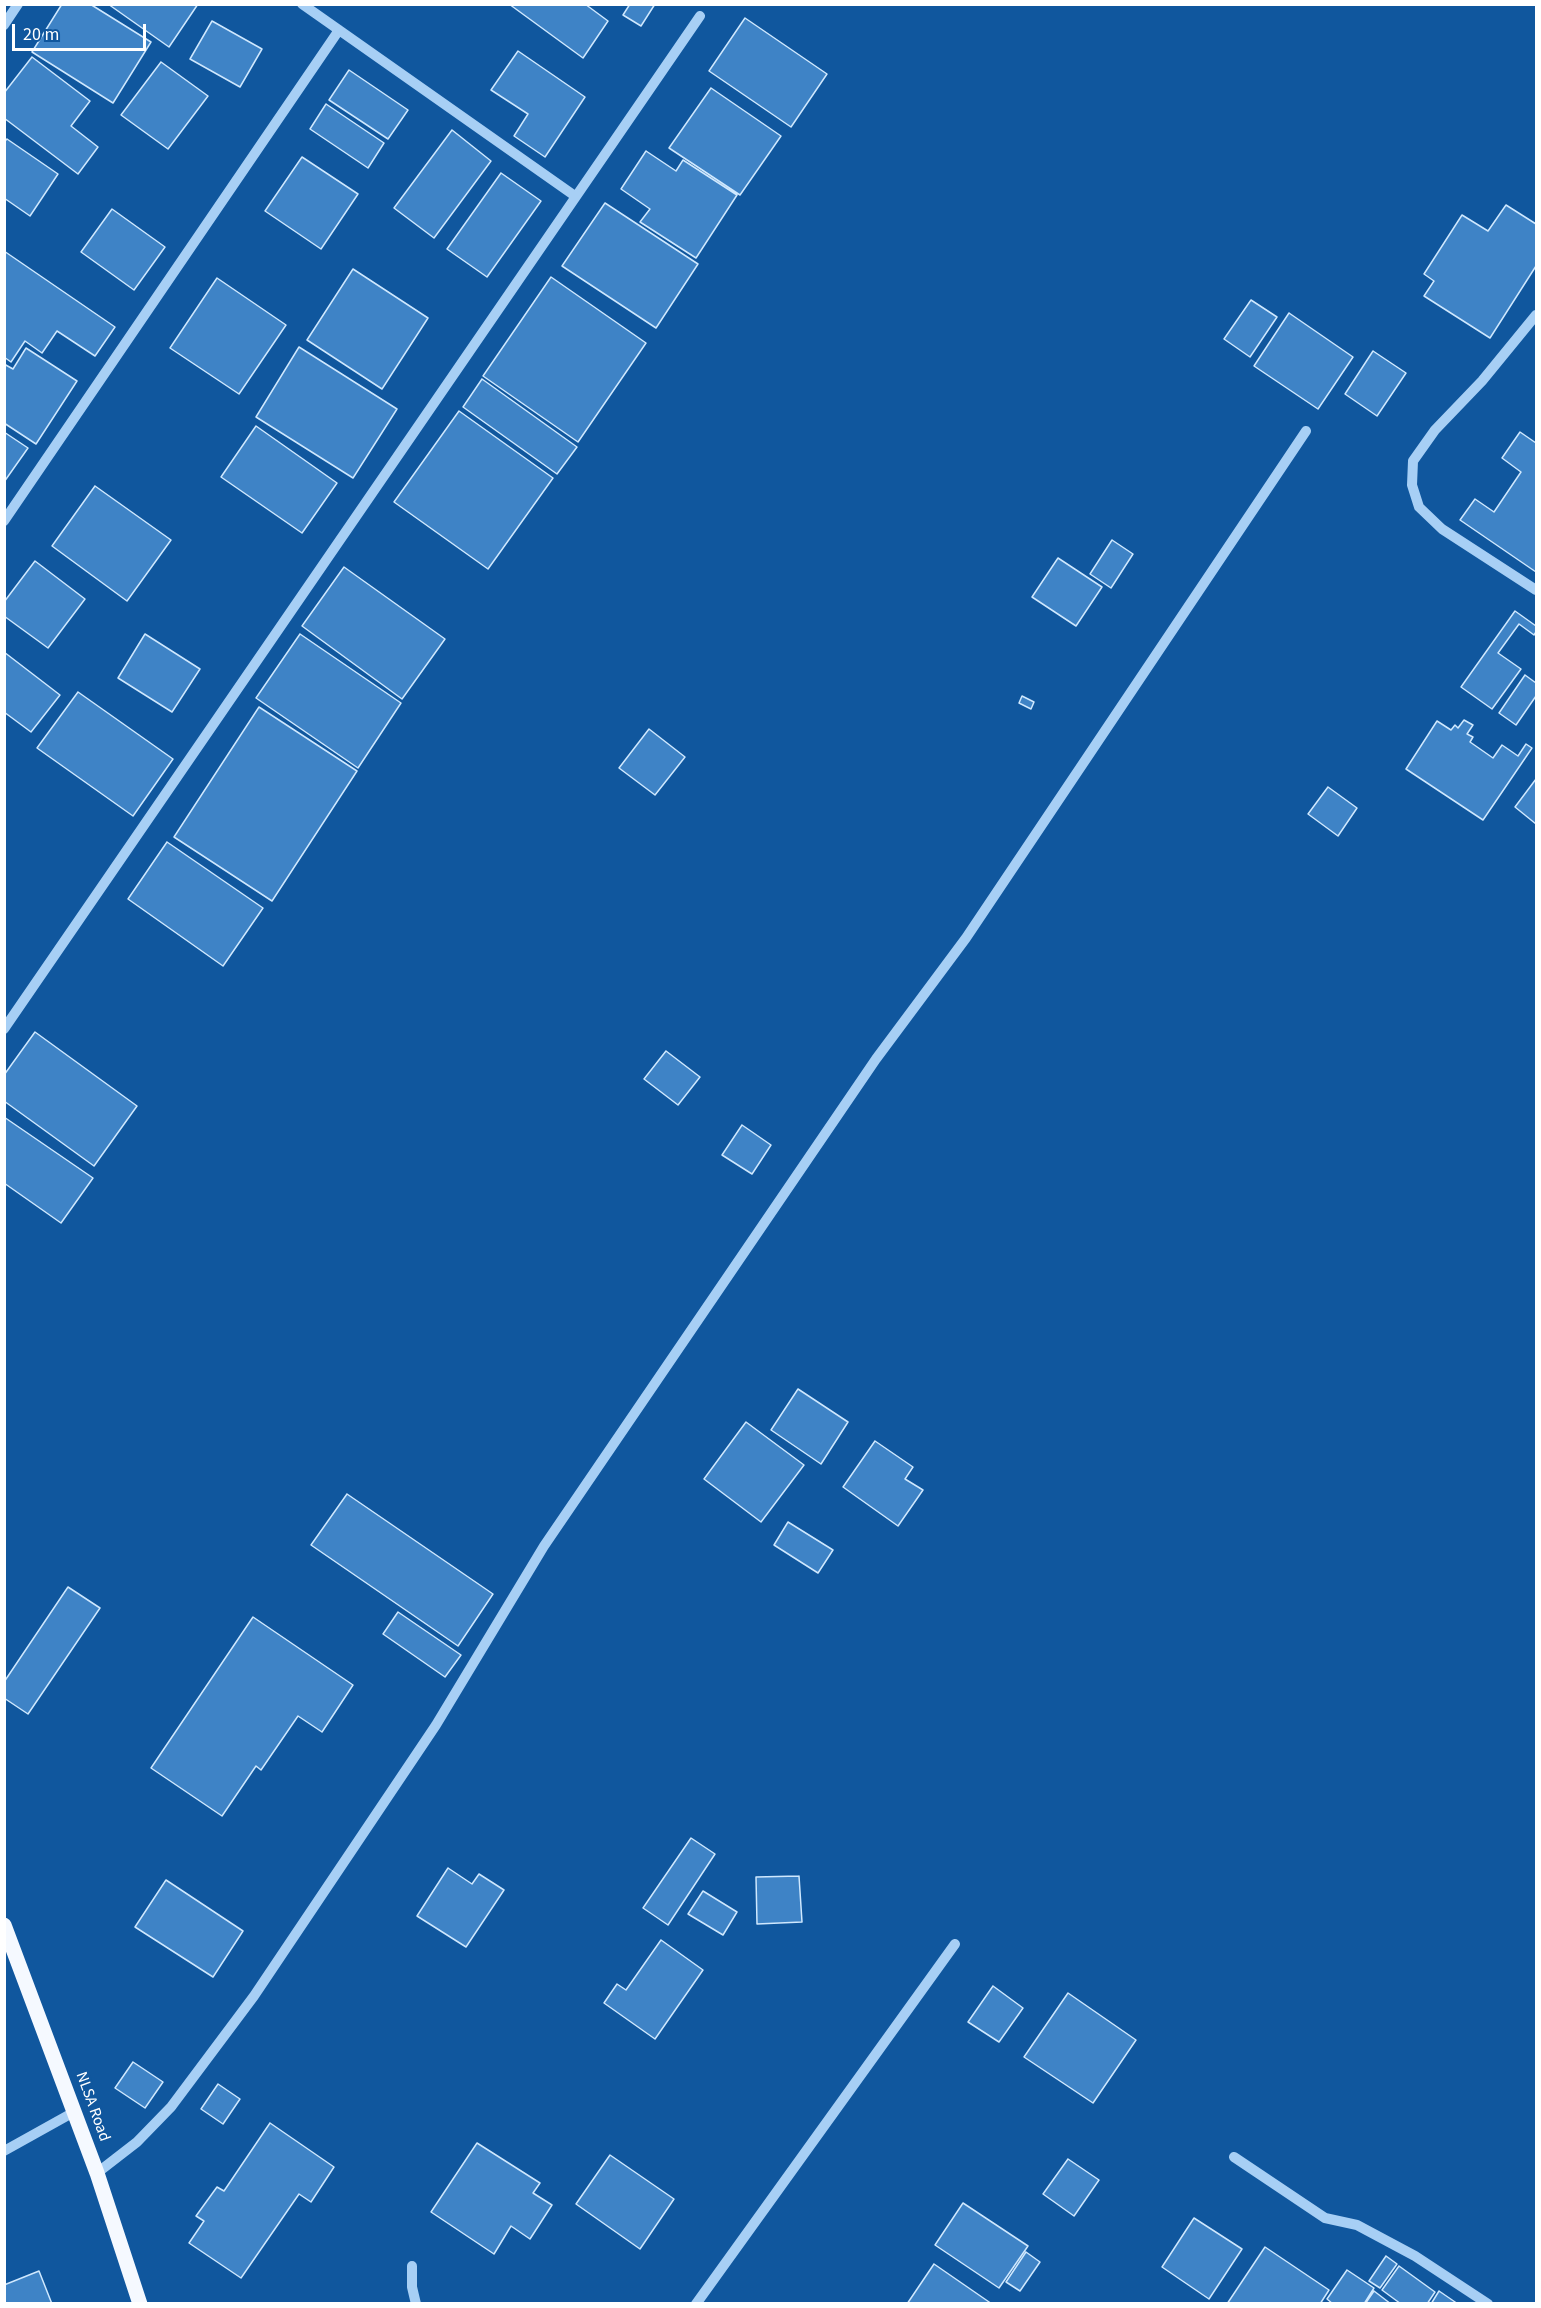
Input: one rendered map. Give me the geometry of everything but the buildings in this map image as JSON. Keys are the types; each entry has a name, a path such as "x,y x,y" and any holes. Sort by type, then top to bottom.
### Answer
{"main road":[{"name":"NLSA Road","path":"4,1925 97,2173 140,2304"}],"street":[{"path":"4,25 18,4"},
{"path":"302,4 575,196"},
{"path":"4,1029 700,16"},
{"path":"4,521 339,30"},
{"path":"1536,315 1482,381 1435,430 1413,461 1412,485 1419,507 1442,529 1536,590"},
{"path":"97,2173 137,2142 171,2107 254,1996 436,1725 544,1546 876,1059 966,938 1306,431"},
{"path":"696,2304 955,1944"},
{"path":"4,2151 74,2112"},
{"path":"1234,2157 1325,2218 1357,2225 1415,2256 1488,2304"},
{"path":"412,2266 412,2287 416,2304"}]}
